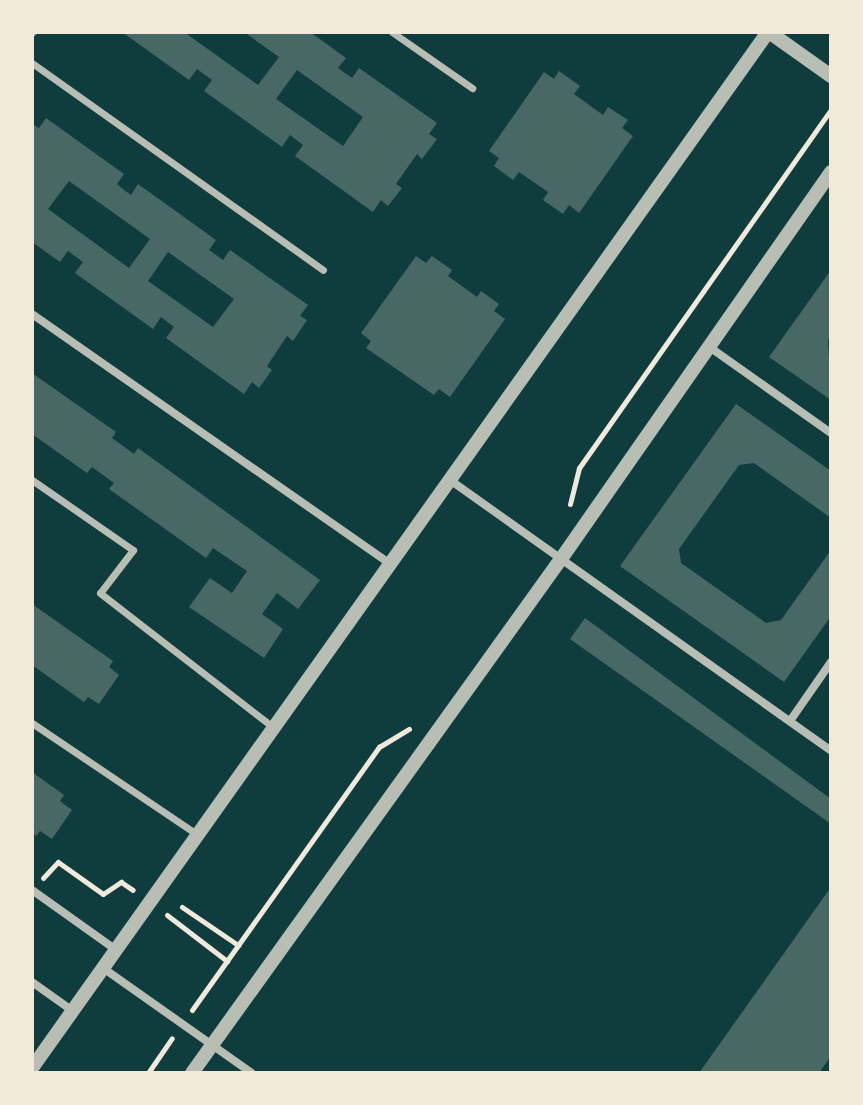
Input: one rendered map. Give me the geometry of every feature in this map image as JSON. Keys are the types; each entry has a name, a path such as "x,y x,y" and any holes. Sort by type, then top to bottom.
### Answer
{"street":[{"path":"392,32 472,88"},
{"path":"32,1068 769,32 831,76"},
{"path":"32,63 323,270"},
{"path":"192,1073 561,559 831,172"},
{"path":"32,314 391,564"},
{"path":"708,346 831,433"},
{"path":"32,480 133,550 100,593 274,728"},
{"path":"450,480 831,751"},
{"path":"790,721 831,662"},
{"path":"32,723 198,835"},
{"path":"34,887 116,950"},
{"path":"103,968 252,1073"},
{"path":"32,982 73,1011"}],"path":[{"path":"569,509 579,468 831,110"},
{"path":"148,1073 379,747 416,725"},
{"path":"34,887 58,862 103,894 121,882 128,887"},
{"path":"182,907 238,945"},
{"path":"173,919 227,961"}],"building":[{"path":"122,32 184,32 258,85 279,57 244,32 310,32 346,58 338,68 352,78 359,68 437,123 429,134 437,139 422,159 417,154 396,184 402,188 388,206 381,200 373,212 295,156 303,145 290,135 282,147 204,91 212,80 197,69 189,80","holes":["297,70 363,117 343,146 276,99"]},
{"path":"559,71 580,86 574,94 603,115 608,107 628,120 622,128 633,136 579,213 569,205 563,214 543,200 548,192 519,172 513,180 494,166 499,158 489,151 544,72 554,79"},
{"path":"46,118 124,174 117,184 131,195 138,184 216,240 209,250 223,260 230,250 308,305 300,316 307,320 293,341 287,336 267,366 272,370 259,388 252,382 244,394 166,338 174,327 161,317 153,329 75,273 83,262 68,251 60,262 32,242 32,124 39,128","holes":["69,181 150,239 129,268 48,209","168,252 234,299 213,327 148,281"]},
{"path":"416,256 426,263 432,256 452,270 448,276 477,297 481,291 499,304 494,311 505,319 450,397 439,389 434,395 366,348 371,341 361,333"},
{"path":"831,270 831,336 828,340 831,400 769,357"},
{"path":"32,373 116,432 112,438 134,454 138,448 320,580 298,609 277,593 262,614 283,629 264,658 189,607 210,578 232,593 247,571 213,548 206,558 109,489 114,483 92,467 87,473 32,434"},
{"path":"736,404 831,471 831,518 754,463 739,465 679,549 681,563 766,623 781,620 831,550 831,616 784,682 620,566"},
{"path":"32,604 113,661 109,667 119,675 99,704 88,697 84,702 32,665"},
{"path":"585,618 831,799 831,824 570,639"},
{"path":"32,772 64,795 60,801 72,810 52,839 40,831 36,836 32,833"},
{"path":"831,887 831,1056 819,1073 699,1073"}]}
